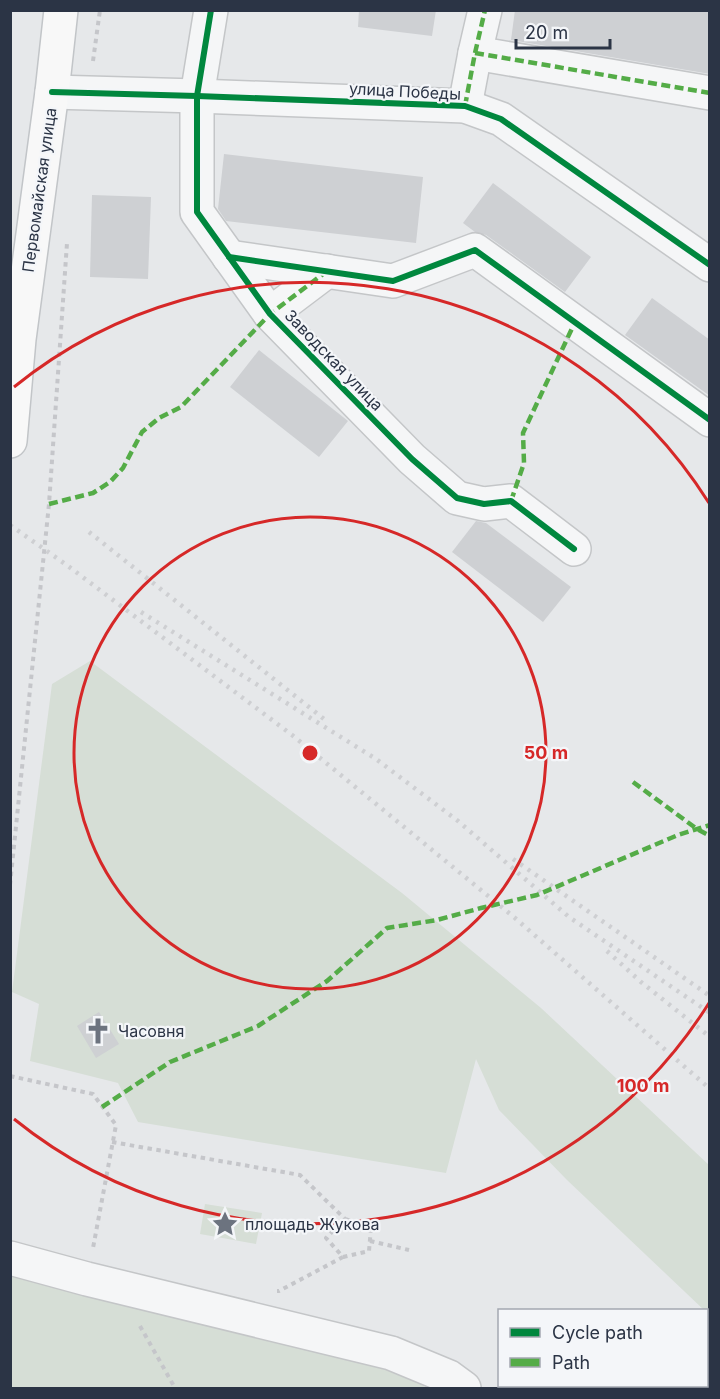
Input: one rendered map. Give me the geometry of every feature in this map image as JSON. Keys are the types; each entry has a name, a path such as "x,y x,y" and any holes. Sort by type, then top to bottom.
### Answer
{"main road":[{"name":"Первомайская улица","path":"10,441 19,339 61,10"}],"street":[{"name":"Заводская улица","path":"211,10 196,96 197,212 270,314 412,459 457,498 484,504 511,501 574,549"},
{"path":"465,106 485,10"},
{"path":"475,53 710,93"},
{"name":"улица Победы","path":"52,92 465,106 501,119 710,265"},
{"path":"229,257 393,281 475,250 710,420"},
{"path":"270,314 327,271"},
{"path":"10,1258 102,1283 391,1353 449,1377 464,1389"}],"path":[{"path":"88,93 100,10"},
{"path":"10,885 49,504 68,234"},
{"path":"10,1076 93,1094 116,1125 112,1142 102,1283 176,1389"},
{"path":"112,1142 300,1175 345,1220 371,1228 369,1251 343,1257 279,1291 267,1289"},
{"path":"343,1257 326,1238 345,1220"},
{"path":"370,1241 409,1250"}],"shaded area":[{"path":"90,661 402,893 541,1008 709,1165 709,1316 708,1309 703,1309 567,1180 499,1110 476,1059 446,1173 138,1122 118,1083 30,1061 39,1004 12,992 52,684"},
{"path":"205,1204 262,1213 256,1244 200,1234"},
{"path":"10,1255 411,1376 426,1388 11,1388"}],"building":[{"path":"359,10 436,10 432,36 358,27"},
{"path":"515,10 710,10 710,74 511,40"},
{"path":"224,154 423,177 416,243 226,221 218,209"},
{"path":"493,183 591,257 565,292 486,235 475,232 463,223"},
{"path":"92,195 151,197 148,279 90,277"},
{"path":"652,298 710,340 710,396 625,335"},
{"path":"259,350 348,421 319,457 230,387"},
{"path":"476,521 486,523 571,587 543,622 452,552"},
{"path":"99,1012 119,1044 96,1058 77,1026"}],"railway":[{"path":"10,525 292,735 515,918 710,1089"},
{"path":"89,532 324,719"},
{"path":"141,612 376,759 458,821 569,917 710,1013"},
{"path":"513,859 710,996"},
{"path":"607,951 641,982 710,1037"}],"marked path":[{"path":"465,106 485,10"},
{"path":"475,53 710,93"},
{"path":"49,504 93,493 110,482 123,468 142,432 159,418 181,407 270,314 327,271"},
{"path":"511,501 524,463 523,433 575,322"},
{"path":"633,782 710,836"},
{"path":"102,1107 170,1062 258,1026 327,981 387,928 437,920 537,895 678,835 710,825"}],"cycle path":[{"path":"211,10 197,96 197,212 270,314 412,459 457,498 484,504 511,501 574,549"},
{"path":"52,92 465,106 501,119 710,265"},
{"path":"229,257 393,281 475,250 710,420"}],"place":[{"name":"Часовня","path":"98,1031"},
{"name":"площадь Жукова","path":"225,1224"}]}
